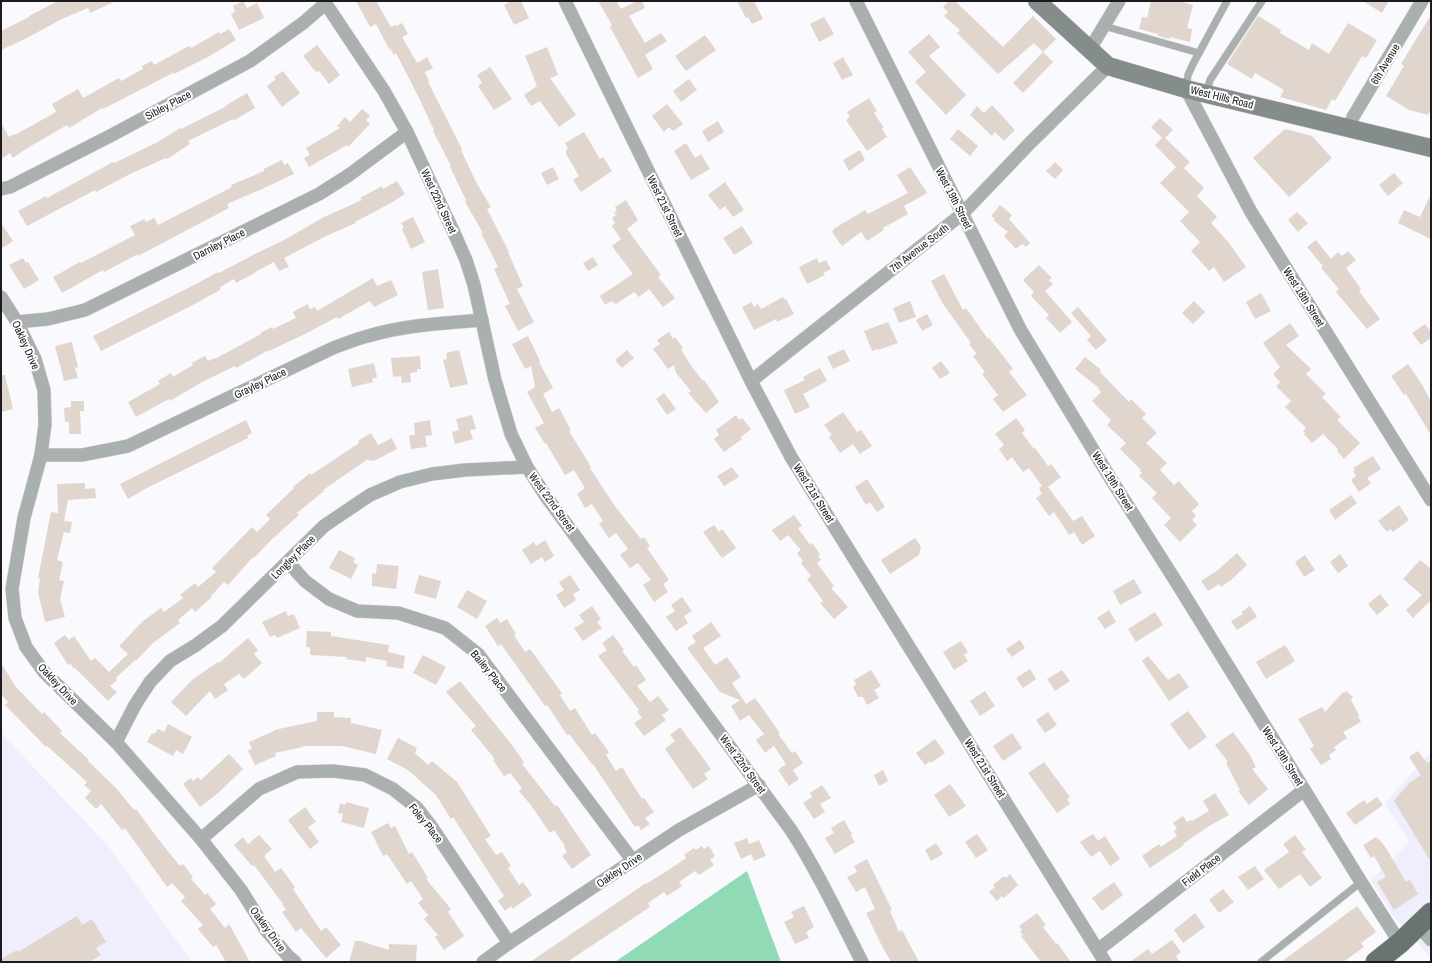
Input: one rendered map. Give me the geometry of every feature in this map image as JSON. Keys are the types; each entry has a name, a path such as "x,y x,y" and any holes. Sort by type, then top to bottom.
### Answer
{"main road":[{"path":"1376,962 1400,943 1427,926"}],"street":[{"name":"West 21st Street","path":"565,1 751,381 791,457 1105,962"},
{"name":"West 19th Street","path":"856,1 1020,329 1109,476 1400,943"},
{"name":"West Hills Road","path":"1037,1 1108,66 1186,89 1431,148"},
{"path":"1090,49 1119,1"},
{"name":"6th Avenue","path":"1349,128 1353,117 1422,1"},
{"name":"West 22nd Street","path":"324,3 384,91 407,132 466,260 474,285 495,380 510,434 527,467 545,495 758,785 806,854 862,962"},
{"name":"Sibley Place","path":"1,189 10,187 250,61 304,23 324,3"},
{"name":"7th Avenue South","path":"751,381 962,214 1030,143 1108,66"},
{"name":"West 18th Street","path":"1186,89 1251,212 1431,500"},
{"name":"Darnley Place","path":"17,322 48,319 85,310 319,194 349,175 407,132"},
{"name":"Oakley Drive","path":"1,297 17,322 35,359 44,390 45,424 41,455 24,518 12,589 15,618 26,647 44,672 116,742 201,839 241,890 266,930 295,962"},
{"name":"Grayley Place","path":"41,455 82,455 128,446 333,348 368,336 408,327 446,322 482,320"},
{"name":"Longley Place","path":"116,742 135,705 150,682 170,661 196,645 222,626 324,526 370,495 400,482 439,473 465,470 527,467"},
{"name":"Bailey Place","path":"288,562 305,581 329,599 358,611 398,613 445,628 478,654 633,861"},
{"name":"Foley Place","path":"201,839 259,789 297,772 333,770 365,775 393,789 417,808 431,826 509,943"},
{"name":"Oakley Drive","path":"483,962 509,943 679,830 758,785"},
{"name":"Field Place","path":"1098,950 1304,790"}],"lane":[{"path":"1186,89 1188,75 1227,1"},
{"path":"1206,93 1210,80 1262,1"},
{"path":"1104,26 1199,53"},
{"path":"1261,962 1361,882"}],"shaded area":[{"path":"1,733 108,846 192,962 1,962"},
{"path":"1431,752 1431,958 1394,917 1371,880 1409,842 1385,803"}],"green space":[{"path":"747,871 781,962 615,962"}],"building":[{"path":"58,1 116,1 90,13 88,8 62,19 1,50 1,31"},
{"path":"243,1 247,8 257,3 264,18 239,30 231,14 235,12 233,6"},
{"path":"356,1 376,1 391,27 402,23 408,34 402,37 417,63 427,57 433,68 425,72 429,81 428,82 462,149 461,150 477,184 491,207 487,209 509,252 523,286 517,289 534,322 518,331 505,306 510,304 494,269 498,267 481,233 483,233 465,202 466,200 450,167 451,166 433,131 434,130 418,96 396,53 394,55 390,48 389,49 376,24 370,27"},
{"path":"512,1 521,1 529,18 514,25 504,5"},
{"path":"598,1 616,1 621,9 637,1 642,1 645,8 629,16 645,43 661,33 667,41 645,55 653,69 638,78 610,27 612,25"},
{"path":"737,1 754,1 763,19 752,24 748,17 746,18"},
{"path":"949,1 955,1 1003,47 1033,16 1056,39 1043,52 1034,43 998,74 957,33 960,30 944,16 948,12 943,7"},
{"path":"1151,1 1179,1 1193,5 1187,28 1192,29 1190,42 1170,37 1170,39 1158,36 1158,34 1139,29 1142,17 1147,18"},
{"path":"1363,1 1389,1 1382,13"},
{"path":"1431,15 1431,109 1428,115 1409,110 1386,96 1404,66 1401,64"},
{"path":"1258,16 1281,30 1280,33 1309,50 1312,43 1329,54 1348,23 1377,40 1366,58 1362,56 1335,101 1332,99 1326,110 1280,97 1284,90 1255,73 1252,79 1227,64"},
{"path":"824,17 834,34 819,42 810,24"},
{"path":"229,29 236,40 208,57 103,109 102,108 69,128 67,125 13,158 10,153 1,159 1,123 9,137 14,134 15,135 56,112 52,104 78,89 83,98 119,78 121,81 143,69 142,66 152,61 154,65 189,46 191,48 219,32 220,34"},
{"path":"929,34 940,47 929,56 966,95 946,115 915,82 926,72 908,52"},
{"path":"705,35 716,50 686,71 675,56"},
{"path":"317,45 340,75 329,84 319,71 316,72 303,56"},
{"path":"547,47 558,75 550,78 576,115 559,127 540,101 531,106 524,95 537,86 525,56"},
{"path":"1043,52 1053,62 1023,93 1013,83"},
{"path":"843,57 853,75 842,80 833,63"},
{"path":"490,67 512,99 494,110 478,86 482,83 477,75"},
{"path":"283,71 300,93 282,107 267,86 276,79 274,77"},
{"path":"689,79 697,90 681,102 673,91"},
{"path":"247,93 255,108 233,121 233,119 188,141 190,144 167,159 166,158 130,174 96,192 95,190 27,226 18,211 46,196 47,198 113,162 114,163 158,142 180,128 181,129 225,107"},
{"path":"869,98 877,111 874,113 884,128 882,129 887,137 867,151 846,120 850,117 847,112"},
{"path":"667,104 683,124 673,131 669,127 664,132 652,116"},
{"path":"992,105 1015,130 1004,141 995,132 992,136 970,115 977,106 984,113"},
{"path":"362,109 370,116 366,120 370,124 348,147 347,145 309,167 304,158 310,155 306,148 340,128 337,126 345,117 350,122"},
{"path":"1160,118 1173,130 1165,138 1190,162 1184,168 1204,188 1197,196 1217,217 1211,223 1229,243 1246,267 1224,282 1214,267 1209,271 1191,251 1200,242 1180,221 1189,212 1160,183 1176,167 1155,145 1162,138 1151,127"},
{"path":"718,121 724,132 708,142 702,131"},
{"path":"958,129 978,146 970,156 950,139"},
{"path":"1285,129 1312,136 1332,158 1289,197 1253,158"},
{"path":"584,132 600,159 603,157 612,171 581,192 573,180 579,176 566,154 566,150 568,149 565,143"},
{"path":"686,143 695,158 701,154 710,169 691,180 674,151"},
{"path":"860,150 865,160 849,171 843,160"},
{"path":"282,160 284,165 288,163 294,174 227,204 229,208 138,256 138,254 104,272 103,270 62,293 53,277 135,235 130,226 144,219 146,222 154,218 158,225 232,187 231,185 264,171 264,169"},
{"path":"1055,162 1063,170 1055,179 1046,171"},
{"path":"553,167 559,179 547,185 541,173"},
{"path":"910,167 927,193 904,206 908,214 883,228 884,230 867,241 861,232 842,246 832,232 835,228 865,210 868,214 908,193 897,175"},
{"path":"1394,173 1403,183 1388,196 1379,185"},
{"path":"397,181 405,194 355,222 356,223 326,236 284,258 289,267 279,271 274,262 236,283 234,279 220,287 220,290 189,307 101,351 93,336 286,239 324,217 362,200 360,198 382,186 383,189"},
{"path":"725,182 744,210 733,217 725,206 720,210 708,195"},
{"path":"1431,194 1431,239 1398,223 1404,210 1420,217"},
{"path":"626,200 638,220 627,229 661,275 658,277 675,298 663,307 649,289 639,297 634,292 616,304 611,301 605,305 600,296 633,274 612,246 621,239 612,226 615,223 612,218 616,215 614,212 617,211 615,207"},
{"path":"1000,205 1012,215 1009,219 1030,243 1026,247 1022,244 1016,249 1004,236 1008,232 993,220 995,219 991,216"},
{"path":"1297,212 1308,223 1298,232 1288,220"},
{"path":"413,217 425,242 411,249 402,229 404,228 401,223"},
{"path":"1,223 13,241 1,249"},
{"path":"742,226 753,243 734,255 723,238"},
{"path":"1316,240 1331,259 1338,252 1342,256 1348,251 1356,260 1346,268 1361,289 1359,291 1380,319 1367,329 1336,292 1339,289 1321,268 1323,266 1307,247"},
{"path":"593,257 598,265 588,271 583,263"},
{"path":"23,258 26,263 28,262 39,280 24,289 9,265"},
{"path":"817,258 819,263 826,260 831,269 823,273 825,275 807,284 799,267"},
{"path":"1039,265 1052,278 1049,280 1053,284 1045,291 1072,322 1060,333 1046,318 1049,315 1031,296 1034,292 1023,280"},
{"path":"438,269 444,308 428,310 422,272"},
{"path":"944,274 963,310 966,308 988,339 989,338 1004,357 1013,369 1009,372 1027,395 1003,412 993,399 998,395 982,374 985,372 973,356 977,354 969,344 971,343 943,304 931,281"},
{"path":"373,278 377,286 391,280 398,295 374,307 370,301 338,319 337,317 236,368 235,366 202,382 170,401 169,399 136,417 128,402 160,384 158,381 171,373 173,377 193,365 192,363 205,356 208,361 214,358 215,359 261,334 260,333 272,327 273,329 296,318 293,312 308,304 310,309 315,307 317,311"},
{"path":"1261,293 1271,311 1255,319 1246,302"},
{"path":"783,297 785,300 786,299 794,314 777,322 776,319 754,330 742,307 752,302 754,307 758,304 761,309"},
{"path":"910,301 916,317 899,323 893,308"},
{"path":"1194,301 1205,312 1193,324 1182,313"},
{"path":"1078,307 1107,340 1096,350 1087,340 1091,336 1071,313"},
{"path":"927,314 933,325 922,331 916,320"},
{"path":"888,322 898,343 872,351 864,331"},
{"path":"1290,323 1299,336 1286,345 1311,369 1306,374 1326,394 1322,397 1341,417 1337,420 1360,443 1344,459 1337,451 1338,449 1323,434 1312,443 1304,434 1305,433 1303,431 1306,428 1285,407 1291,401 1276,386 1280,382 1273,374 1280,367 1263,343"},
{"path":"1425,324 1431,332 1431,338 1421,345 1412,333"},
{"path":"669,332 673,339 675,337 683,348 681,350 692,367 703,381 704,380 719,402 706,413 688,393 691,391 676,373 674,365 668,369 653,349 660,344 657,340"},
{"path":"528,336 540,361 539,362 553,388 543,394 552,412 559,408 571,430 569,431 591,467 590,468 614,505 641,539 644,537 650,546 647,548 669,580 663,584 668,592 654,602 643,585 651,580 638,563 630,568 620,555 628,549 616,533 609,538 599,524 603,521 592,504 585,508 577,494 585,488 574,470 565,475 546,443 545,444 535,428 544,423 527,392 535,387 531,366 525,369 512,344"},
{"path":"72,342 78,367 75,368 78,378 64,381 55,346"},
{"path":"844,349 850,361 833,369 827,357"},
{"path":"459,350 468,384 450,388 443,360 447,359 446,353"},
{"path":"627,350 634,358 622,368 615,360"},
{"path":"420,356 421,369 417,369 417,372 410,373 411,382 402,383 401,376 393,377 391,358"},
{"path":"1085,357 1101,370 1100,372 1129,402 1131,399 1146,414 1142,418 1157,433 1146,443 1167,463 1160,470 1174,485 1179,481 1199,504 1192,511 1196,516 1192,520 1197,525 1180,542 1164,525 1171,518 1152,498 1157,493 1139,476 1142,473 1140,471 1141,470 1120,449 1126,443 1107,425 1111,420 1092,401 1101,392 1098,389 1099,388 1075,369"},
{"path":"941,361 950,373 940,379 932,368"},
{"path":"374,363 377,377 372,379 373,382 352,387 348,369"},
{"path":"1408,364 1431,401 1431,435 1406,394 1404,395 1391,376"},
{"path":"820,368 827,381 803,394 810,407 795,414 784,390 805,380 803,377"},
{"path":"1,375 5,375 13,409 1,412"},
{"path":"664,393 676,409 667,415 656,399"},
{"path":"71,401 84,401 84,411 80,411 81,434 69,434 69,422 65,422 64,408 71,407"},
{"path":"843,412 857,432 861,430 872,446 860,454 853,444 840,453 829,437 832,435 824,425"},
{"path":"472,415 476,429 470,430 473,439 455,444 452,432 459,430 456,419"},
{"path":"736,415 739,420 742,418 751,429 741,437 742,439 724,452 714,439 719,435 716,430"},
{"path":"1016,418 1025,430 1022,433 1034,449 1035,448 1048,466 1051,464 1061,477 1048,487 1073,521 1082,516 1095,536 1082,545 1074,532 1069,535 1054,512 1049,516 1036,498 1042,494 1039,488 1042,486 1029,468 1023,472 1012,457 1007,461 999,449 1004,445 995,434"},
{"path":"246,420 252,433 247,436 248,438 145,489 128,499 120,484"},
{"path":"430,420 432,435 425,436 427,447 411,449 409,435 415,435 414,423"},
{"path":"371,433 378,445 392,438 397,449 374,461 370,461 368,459 323,490 324,491 297,513 299,515 271,540 254,558 253,557 228,585 224,582 211,596 212,597 195,612 192,608 178,620 180,623 153,643 136,661 135,660 116,678 117,680 110,686 117,692 108,701 75,668 74,669 70,663 68,665 54,643 65,635 69,640 74,636 91,661 95,658 109,672 128,654 119,646 143,621 161,608 164,612 183,598 180,595 195,583 198,587 216,572 212,568 252,527 257,532 270,519 266,515 294,488 293,487 310,473 311,475 359,443 358,441"},
{"path":"1373,456 1381,469 1367,478 1371,483 1359,492 1351,480 1356,476 1353,468"},
{"path":"732,467 739,477 724,486 717,476"},
{"path":"867,479 885,507 877,512 870,502 866,505 855,487"},
{"path":"85,483 85,489 95,488 96,498 68,500 64,521 72,522 70,533 64,532 57,560 63,562 59,580 64,581 60,599 65,617 45,622 38,592 40,578 38,578 51,512 58,513 57,484"},
{"path":"1351,495 1357,503 1335,520 1329,510"},
{"path":"1399,505 1409,520 1393,532 1391,529 1387,532 1378,521"},
{"path":"794,515 802,526 798,528 810,545 812,543 820,554 818,556 821,560 817,563 834,586 831,588 848,607 834,619 820,603 823,601 807,579 811,576 801,563 803,561 797,553 801,550 788,535 780,541 772,530"},
{"path":"714,525 719,532 722,529 736,548 722,558 703,532"},
{"path":"915,538 921,547 919,555 890,574 881,560"},
{"path":"545,540 554,556 545,562 542,557 531,564 522,550 534,542 536,546"},
{"path":"339,550 355,558 353,562 358,565 351,579 329,568"},
{"path":"1237,553 1247,565 1221,587 1219,584 1208,591 1201,581 1218,570"},
{"path":"1340,554 1348,566 1338,573 1330,562"},
{"path":"1305,555 1315,570 1304,577 1295,562"},
{"path":"1420,560 1431,569 1431,604 1429,602 1413,618 1406,610 1422,595 1403,579"},
{"path":"377,564 399,566 396,589 372,586 372,573 376,574"},
{"path":"419,575 441,581 436,599 414,593"},
{"path":"570,575 580,590 573,594 576,600 564,608 556,595 564,590 559,582"},
{"path":"1134,579 1142,593 1120,605 1113,591"},
{"path":"467,590 487,601 477,619 457,607"},
{"path":"1380,594 1389,605 1377,615 1368,604"},
{"path":"682,597 692,611 684,616 688,623 676,631 666,617 675,611 671,605"},
{"path":"592,606 601,619 597,622 602,628 583,641 574,628 584,622 579,615"},
{"path":"1250,606 1257,617 1237,630 1231,621 1243,614 1241,612"},
{"path":"1109,610 1116,622 1105,629 1097,618"},
{"path":"286,611 288,616 294,614 300,628 277,638 275,635 270,637 262,622"},
{"path":"1155,612 1163,625 1136,642 1128,629"},
{"path":"497,618 500,623 507,619 516,634 514,635 525,652 530,649 562,693 560,695 570,711 575,708 592,735 595,733 609,752 606,755 616,771 622,767 642,799 644,798 654,812 645,818 650,824 641,830 638,825 635,827 593,764 569,734 567,735 547,705 545,706 501,644 498,646 485,626"},
{"path":"711,622 721,636 703,648 715,665 727,657 741,677 732,683 746,704 755,698 780,733 778,734 792,753 795,751 803,763 793,770 799,779 789,786 778,770 786,764 774,746 765,753 756,740 764,734 749,715 740,721 731,706 740,700 720,692 687,648 696,642 692,636"},
{"path":"307,631 331,632 331,636 389,645 388,652 405,656 403,669 386,666 387,661 366,657 366,662 346,659 347,657 310,655 310,647 306,647"},
{"path":"613,635 624,650 622,651 634,667 636,665 646,680 637,686 650,702 658,696 669,710 662,715 666,720 644,736 634,723 642,718 637,711 639,710 598,656 607,650 602,643"},
{"path":"248,638 258,650 254,654 262,663 244,679 239,674 224,684 228,690 215,699 210,691 186,716 171,702 193,679 218,662 219,663"},
{"path":"1020,640 1025,648 1012,657 1006,649"},
{"path":"961,641 968,652 964,655 968,661 954,670 943,652"},
{"path":"1285,645 1295,661 1266,679 1256,662"},
{"path":"423,655 446,667 436,685 413,673"},
{"path":"1148,656 1168,680 1179,673 1189,687 1169,701 1142,661"},
{"path":"1,663 16,687 42,714 44,712 62,731 60,733 116,788 134,810 136,809 180,866 183,864 193,877 191,879 205,895 207,893 216,904 210,909 225,928 229,924 250,962 226,962 216,945 213,947 198,929 203,925 181,901 185,897 172,883 167,887 125,828 122,830 101,804 96,809 85,798 91,791 84,785 87,782 47,746 46,747 5,705 8,702 1,694"},
{"path":"1030,669 1036,679 1023,688 1016,678"},
{"path":"871,670 881,686 874,690 879,698 867,705 863,697 858,697 853,687 856,684 854,680"},
{"path":"1062,670 1070,681 1055,691 1047,679"},
{"path":"460,681 509,741 524,762 522,764 555,806 557,805 591,855 572,869 562,856 567,852 564,847 565,846 554,830 550,833 519,791 522,788 510,773 504,776 493,760 495,759 471,730 476,726 446,692"},
{"path":"985,691 995,706 980,716 970,701"},
{"path":"1346,691 1353,697 1351,700 1361,722 1343,732 1347,738 1334,747 1336,750 1329,755 1331,759 1321,765 1310,749 1314,746 1298,719 1322,707 1325,712 1343,692 1344,693"},
{"path":"1188,711 1207,737 1189,750 1170,724"},
{"path":"317,712 334,712 334,717 351,718 351,723 382,730 376,754 342,746 303,746 275,753 276,756 255,765 248,750 252,749 249,742 274,730 317,721"},
{"path":"1048,712 1057,725 1045,733 1036,720"},
{"path":"168,724 192,737 183,754 176,750 173,756 147,742 152,733 154,734 158,729 164,732"},
{"path":"680,727 711,769 704,774 708,779 693,789 665,749 675,741 670,735"},
{"path":"1233,732 1250,755 1256,767 1252,769 1268,789 1249,805 1238,791 1240,790 1226,763 1228,762 1215,745"},
{"path":"1012,733 1022,748 1003,761 993,746"},
{"path":"398,738 417,748 415,753 428,765 432,761 457,782 491,836 485,839 496,855 502,852 511,866 508,868 519,885 523,882 532,895 512,909 511,906 505,911 498,901 504,896 453,817 451,819 436,795 408,770 387,759"},
{"path":"935,739 945,753 931,763 930,761 925,765 916,753"},
{"path":"1418,751 1427,763 1431,761 1431,862 1394,801 1409,783 1421,775 1409,757"},
{"path":"229,754 243,769 217,794 200,807 183,784 191,778 193,781 198,777 201,780"},
{"path":"1044,762 1070,797 1067,799 1070,804 1057,813 1028,773"},
{"path":"883,770 888,781 879,786 874,775"},
{"path":"950,784 966,806 949,817 934,795"},
{"path":"822,785 831,798 820,804 825,812 814,819 803,803 812,797 810,793"},
{"path":"1215,793 1229,815 1209,826 1150,868 1142,856 1159,844 1161,847 1177,836 1174,831 1177,829 1173,823 1183,816 1187,822 1192,821 1209,811 1203,801"},
{"path":"1377,797 1383,805 1355,825 1346,813 1364,800 1367,804"},
{"path":"346,802 369,808 364,828 341,822 343,814 338,813 340,803 345,805"},
{"path":"305,807 316,822 308,827 319,842 310,849 288,820"},
{"path":"844,820 855,842 835,854 825,838 834,833 831,828"},
{"path":"388,823 391,828 395,826 409,854 412,852 428,878 426,879 451,909 448,912 464,936 444,950 435,937 438,935 424,919 428,915 418,903 423,899 411,881 407,884 387,854 383,856 371,832"},
{"path":"977,834 988,850 976,858 965,842"},
{"path":"1093,834 1098,841 1105,836 1120,859 1110,866 1100,851 1091,857 1080,842"},
{"path":"259,835 272,849 264,856 275,872 281,868 295,887 293,889 321,931 326,927 341,945 326,958 301,928 296,932 282,912 286,910 283,904 254,865 252,866 234,845 243,837 248,844"},
{"path":"1295,835 1306,850 1302,852 1322,878 1310,887 1300,874 1279,889 1264,870 1289,852 1283,844"},
{"path":"1376,837 1386,848 1406,882 1410,880 1418,894 1394,910 1377,882 1386,877 1374,856 1371,858 1363,845"},
{"path":"747,838 749,844 759,840 766,856 754,861 751,854 741,859 734,843"},
{"path":"936,843 943,854 931,861 925,850"},
{"path":"702,846 704,849 709,846 715,856 710,860 714,865 699,875 695,871 679,882 682,886 667,896 664,892 648,903 650,907 567,962 530,962 646,883 686,858 684,855 694,848 696,850"},
{"path":"867,859 892,910 890,911 899,932 902,930 919,962 891,962 866,913 875,909 865,887 856,892 847,877 857,872 854,866"},
{"path":"1255,866 1264,879 1248,890 1238,877"},
{"path":"1010,874 1018,885 1004,898 1002,896 997,901 989,892 995,887 993,885 1004,876 1006,878"},
{"path":"1114,882 1123,895 1102,911 1092,898"},
{"path":"1223,889 1234,902 1219,913 1209,900"},
{"path":"804,906 814,927 806,932 809,938 795,944 784,922 794,917 791,912"},
{"path":"1357,906 1376,932 1361,943 1364,947 1343,962 1281,962"},
{"path":"1037,913 1046,925 1043,927 1071,962 1041,962 1021,936 1023,935 1020,932 1022,930 1019,926"},
{"path":"1195,913 1205,927 1183,943 1174,930"},
{"path":"77,916 82,925 92,919 106,942 96,948 101,955 89,962 1,962 1,959 17,950 18,952"},
{"path":"1172,940 1181,952 1176,956 1180,962 1130,962 1148,949 1152,954"},
{"path":"355,941 360,941 389,950 389,944 417,945 416,962 349,962"}]}
